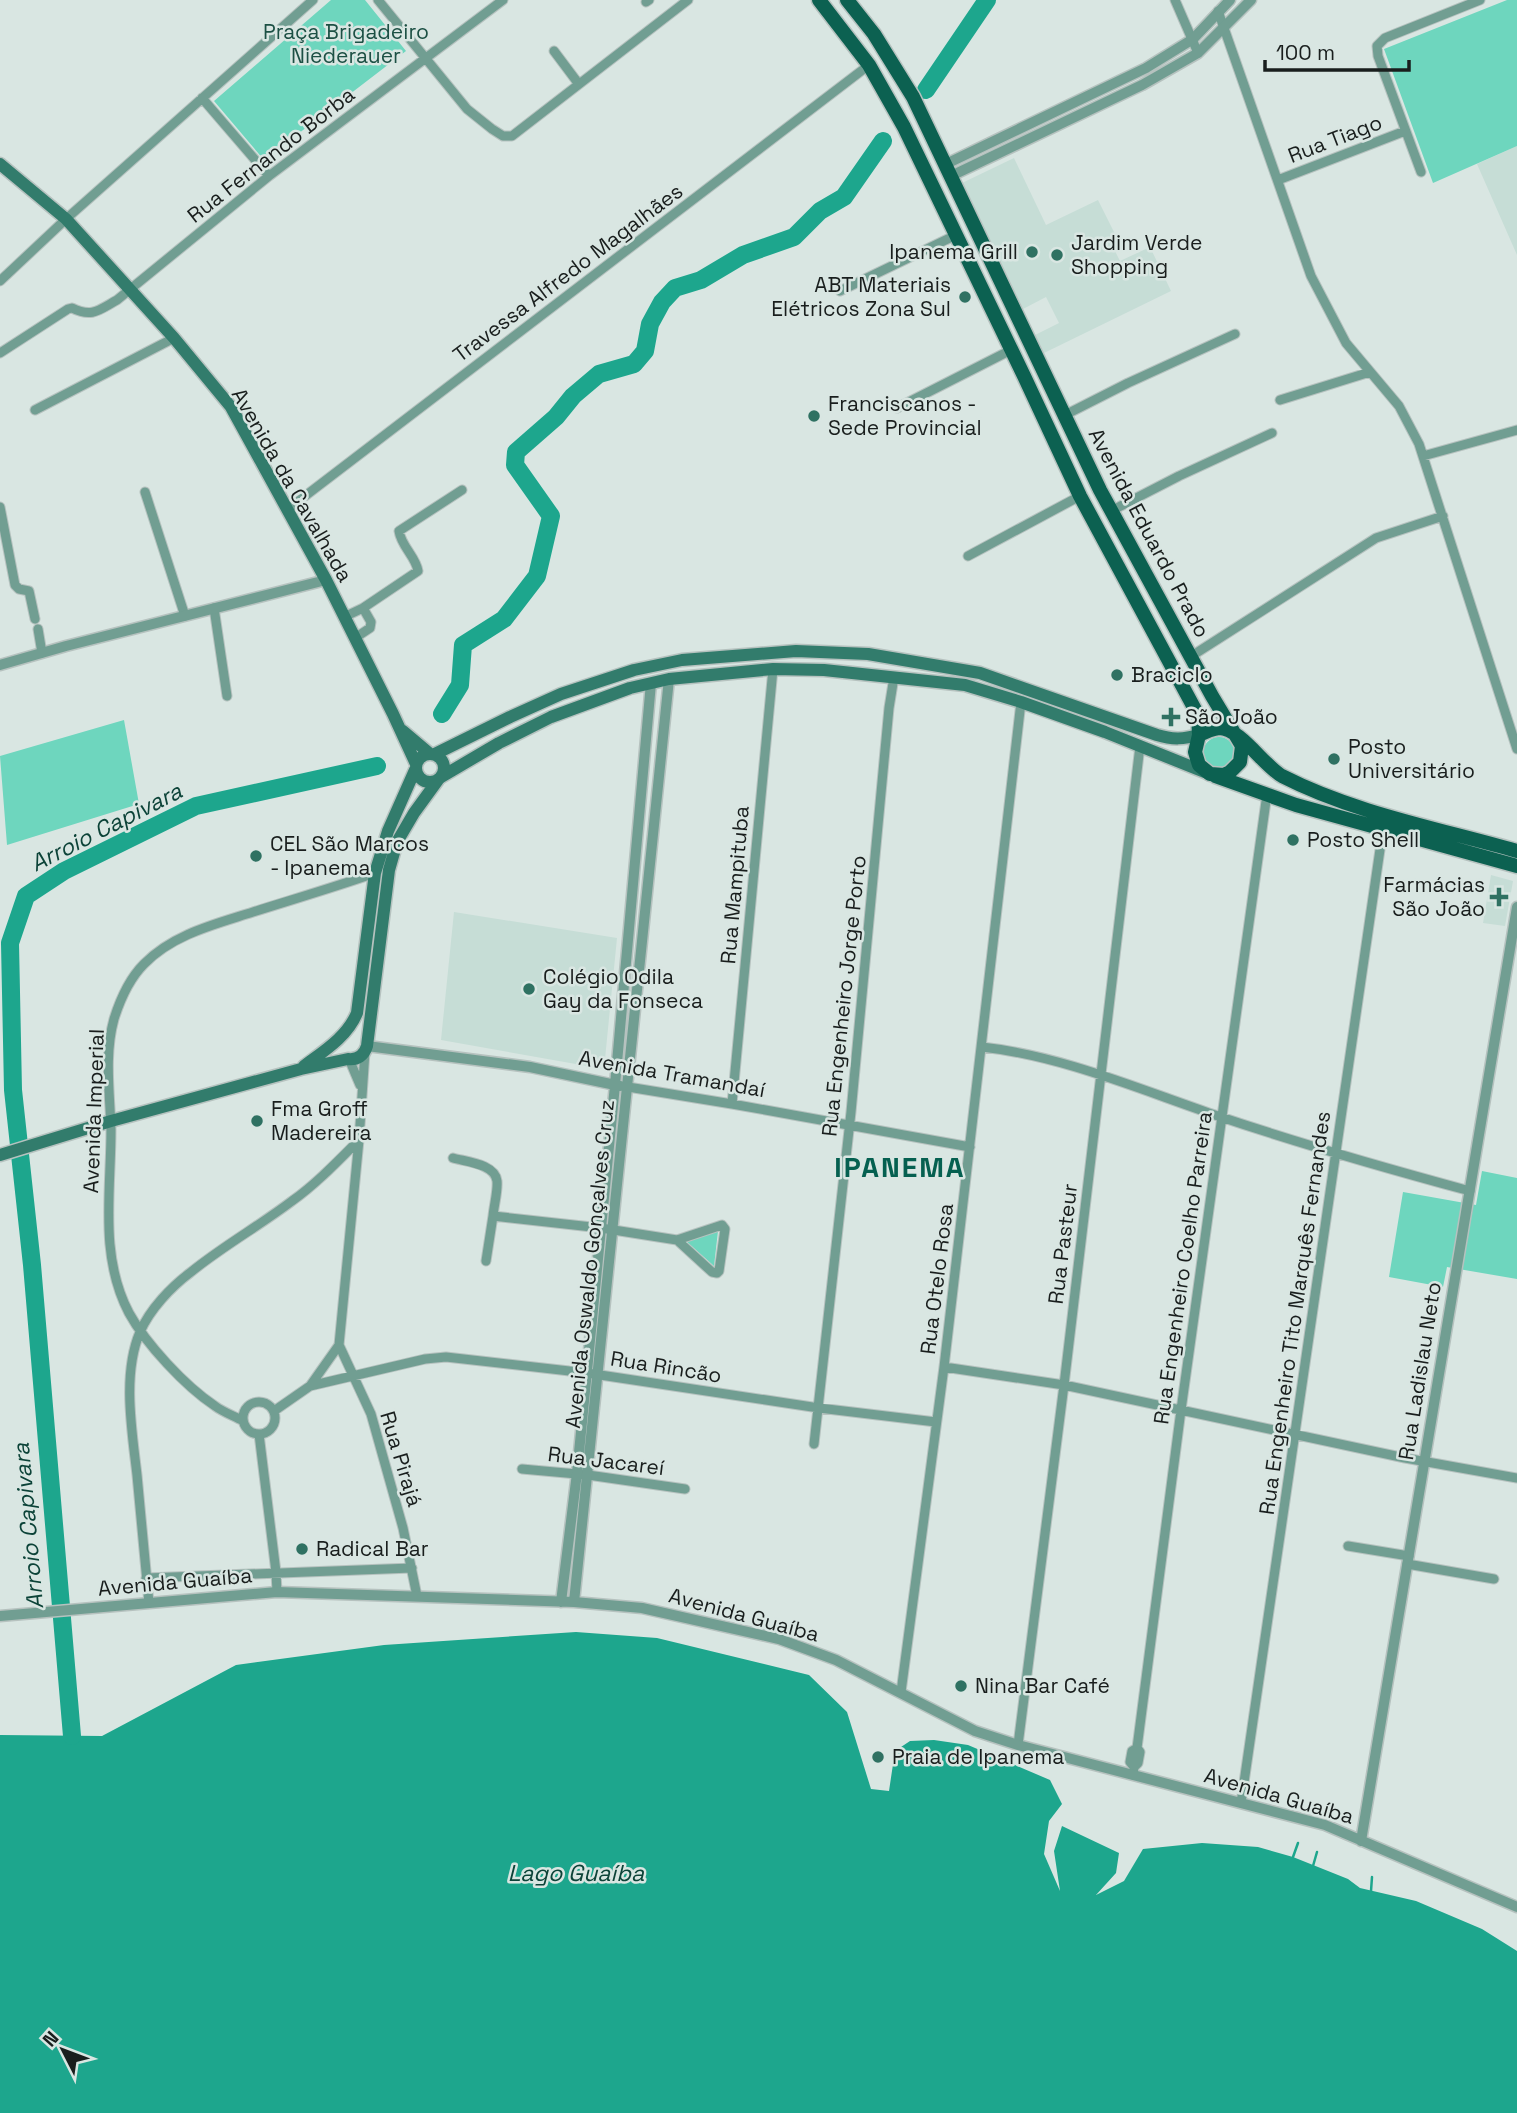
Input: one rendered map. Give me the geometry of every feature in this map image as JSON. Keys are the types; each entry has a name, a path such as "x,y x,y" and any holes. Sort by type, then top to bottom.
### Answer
{"main road":[{"name":"Avenida Eduardo Prado","path":"819,0 869,65 904,127 1080,496 1198,715 1196,759 1210,774"},
{"name":"Avenida Eduardo Prado","path":"847,0 874,33 913,97 1063,416 1111,511 1236,736"},
{"name":"Avenida da Cavalhada","path":"0,163 66,219 131,289 231,407 326,580 416,767"},
{"path":"937,198 941,171 949,170"},
{"path":"1024,376 1036,387 1049,386"},
{"path":"349,1059 339,1051 343,1035 357,1013 375,873 388,831 419,759 561,694 634,670 682,660 796,652 868,654 980,673 1170,739 1183,739 1217,728 1224,729 1236,736 1280,775 1332,797 1359,807 1517,850"},
{"path":"416,767 417,776 427,782 439,779 499,743 551,717 651,683 773,669 824,670 965,685 1021,702 1296,804 1517,866"},
{"name":"Avenida da Cavalhada","path":"400,729 432,754"},
{"path":"1210,774 1224,775 1236,768 1240,762 1242,746 1236,736"},
{"path":"0,1156 111,1121 301,1069 358,1058 366,1046 389,870 397,842 439,779 444,767 440,757 432,754"},
{"path":"301,1069 343,1035 359,1031 366,1046"}],"street":[{"path":"0,281 313,0"},
{"path":"378,0 467,109 502,136 512,136 688,0"},
{"name":"Rua Fernando Borba","path":"0,353 68,309 82,314 94,312 117,300 269,176 502,0"},
{"path":"1175,0 1198,53"},
{"path":"949,170 1018,130 1146,68 1193,39 1230,0"},
{"path":"949,170 1024,141 1142,85 1198,53 1251,0"},
{"path":"1421,172 1378,56 1377,46 1385,38 1480,0"},
{"path":"1219,11 1311,276 1346,343 1399,406 1419,444 1517,749"},
{"path":"554,51 578,83"},
{"name":"Travessa Alfredo Magalhães","path":"288,509 869,65"},
{"path":"202,98 269,176"},
{"path":"1041,120 1046,131"},
{"path":"1018,130 1024,141"},
{"name":"Rua Tiago","path":"1278,180 1405,131"},
{"path":"840,292 956,235"},
{"path":"1063,416 1235,334"},
{"path":"34,410 174,338"},
{"path":"897,408 1011,350"},
{"path":"1280,400 1370,372"},
{"path":"1423,456 1517,430"},
{"path":"1111,511 1272,433"},
{"path":"344,617 363,608 418,571 399,531 462,490"},
{"path":"145,492 185,616"},
{"path":"968,556 1080,496"},
{"path":"1,507 15,585 19,589 29,591 42,653"},
{"path":"1190,657 1376,538 1443,516"},
{"path":"0,665 326,580"},
{"path":"214,608 227,696"},
{"path":"355,638 371,626 372,622 363,608"},
{"name":"Rua Mampituba","path":"732,1104 773,669"},
{"name":"Rua Engenheiro Jorge Porto","path":"814,1444 894,677"},
{"name":"Avenida Oswaldo Gonçalves Cruz","path":"607,1229 628,1087 669,679"},
{"name":"Avenida Oswaldo Gonçalves Cruz","path":"574,1602 582,1474 607,1229 615,1085 651,683"},
{"name":"Rua Otelo Rosa","path":"901,1692 944,1367 1021,702"},
{"name":"Rua Pasteur","path":"1018,1745 1140,746"},
{"name":"Rua Engenheiro Coelho Parreira","path":"1133,1771 1139,1763 1140,1752 1136,1748 1267,794"},
{"path":"638,825 653,825"},
{"name":"Rua Engenheiro Tito Marquês Fernandes","path":"1241,1803 1382,829"},
{"name":"Avenida Imperial","path":"243,1421 216,1407 186,1383 140,1331 128,1311 112,1263 108,1214 111,1121 109,1044 114,1020 123,995 143,965 165,947 200,929 375,873"},
{"name":"Rua Ladislau Neto","path":"1361,1841 1517,907"},
{"path":"626,949 641,950"},
{"path":"310,1386 339,1345 366,1046"},
{"name":"Avenida Tramandaí","path":"366,1046 530,1067 615,1085 970,1147"},
{"path":"982,1047 1039,1058 1101,1076 1335,1153 1469,1191"},
{"path":"349,1059 362,1090"},
{"path":"149,1603 133,1438 130,1376 140,1331 167,1294 191,1272 294,1200 359,1140"},
{"path":"453,1158 486,1167 497,1180 486,1261"},
{"path":"493,1216 677,1240 721,1225 725,1229 719,1271 712,1272 677,1240"},
{"name":"Rua Pirajá","path":"339,1345 371,1414 403,1528 417,1596"},
{"name":"Rua Rincão","path":"274,1411 310,1386 425,1359 446,1357 593,1373 819,1408 936,1422"},
{"path":"944,1367 1064,1385 1424,1462 1517,1478"},
{"path":"254,1402 270,1405 274,1411 276,1419 267,1432 252,1433 246,1428 244,1413 254,1402"},
{"path":"259,1434 277,1592"},
{"name":"Rua Jacareí","path":"522,1469 582,1474 685,1489"},
{"name":"Avenida Oswaldo Gonçalves Cruz","path":"561,1602 582,1474"},
{"path":"1348,1546 1494,1579"},
{"name":"Avenida Guaíba","path":"146,1578 412,1568"},
{"name":"Avenida Guaíba","path":"0,1616 277,1592 574,1602 642,1608 779,1639 836,1660 975,1731 1018,1745 1133,1771 1325,1825 1517,1908"}],"shaded area":[{"path":"1517,146 1517,255 1477,164"},
{"name":"Jardim Verde Shopping","path":"1014,158 1046,225 1098,200 1121,246 1114,249 1120,261 1150,247 1171,291 1044,353 1035,335 1059,323 1046,297 1023,309 962,183"},
{"name":"Farmácias São João","path":"1491,875 1513,881 1505,926 1483,923"},
{"name":"Colégio Odila Gay da Fonseca","path":"454,912 617,938 604,1069 441,1040"}],"green space":[{"name":"Praça Brigadeiro Niederauer","path":"331,0 365,0 406,51 264,160 214,101"},
{"path":"1507,0 1517,0 1517,146 1433,183 1384,49"},
{"path":"124,720 139,804 7,845 0,756"},
{"path":"1219,737 1230,742 1235,753 1230,764 1219,769 1208,764 1203,753 1208,742"},
{"path":"1482,1171 1517,1178 1517,1279 1447,1267 1443,1287 1389,1277 1403,1192 1476,1205"},
{"path":"718,1231 714,1266 686,1241"}],"water":[{"name":"Lago Guaíba","path":"576,1632 657,1638 809,1675 847,1712 871,1789 889,1791 895,1751 910,1741 934,1740 968,1745 1050,1780 1062,1804 1049,1821 1044,1854 1060,1891 1054,1851 1062,1826 1119,1853 1116,1873 1096,1895 1124,1881 1143,1849 1202,1843 1258,1847 1293,1857 1348,1879 1360,1888 1416,1901 1482,1929 1517,1951 1517,2113 0,2113 0,1735 102,1736 236,1665 384,1645"}],"waterway":[{"name":"Arroio Capivara","path":"926,90 987,0"},
{"name":"Arroio Capivara","path":"442,714 460,685 463,645 504,619 537,576 551,516 515,465 516,452 599,374 634,364 645,351 650,324 662,302 675,288 701,280 743,255 794,237 820,211 844,197 883,141"},
{"name":"Arroio Capivara","path":"72,1736 32,1265 13,1090 10,943 26,896 64,871 196,806 377,766"},
{"path":"1293,1857 1298,1843"},
{"path":"1313,1866 1317,1852"},
{"path":"1371,1891 1372,1877"}],"place":[{"name":"Ipanema Grill","path":"1032,252"},
{"name":"Jardim Verde Shopping","path":"1057,255"},
{"name":"ABT Materiais Elétricos Zona Sul","path":"965,297"},
{"name":"Franciscanos - Sede Provincial","path":"814,416"},
{"name":"Braciclo","path":"1117,675"},
{"name":"São João","path":"1171,717"},
{"name":"Posto Universitário","path":"1334,759"},
{"name":"Posto Shell","path":"1293,840"},
{"name":"CEL São Marcos - Ipanema","path":"256,856"},
{"name":"Farmácias São João","path":"1499,897"},
{"name":"Colégio Odila Gay da Fonseca","path":"529,989"},
{"name":"Fma Groff Madereira","path":"257,1121"},
{"name":"Radical Bar","path":"302,1549"},
{"name":"Nina Bar Café","path":"961,1686"},
{"name":"Praia de Ipanema","path":"878,1757"}],"district":[{"name":"IPANEMA","path":"900,1167"}]}
